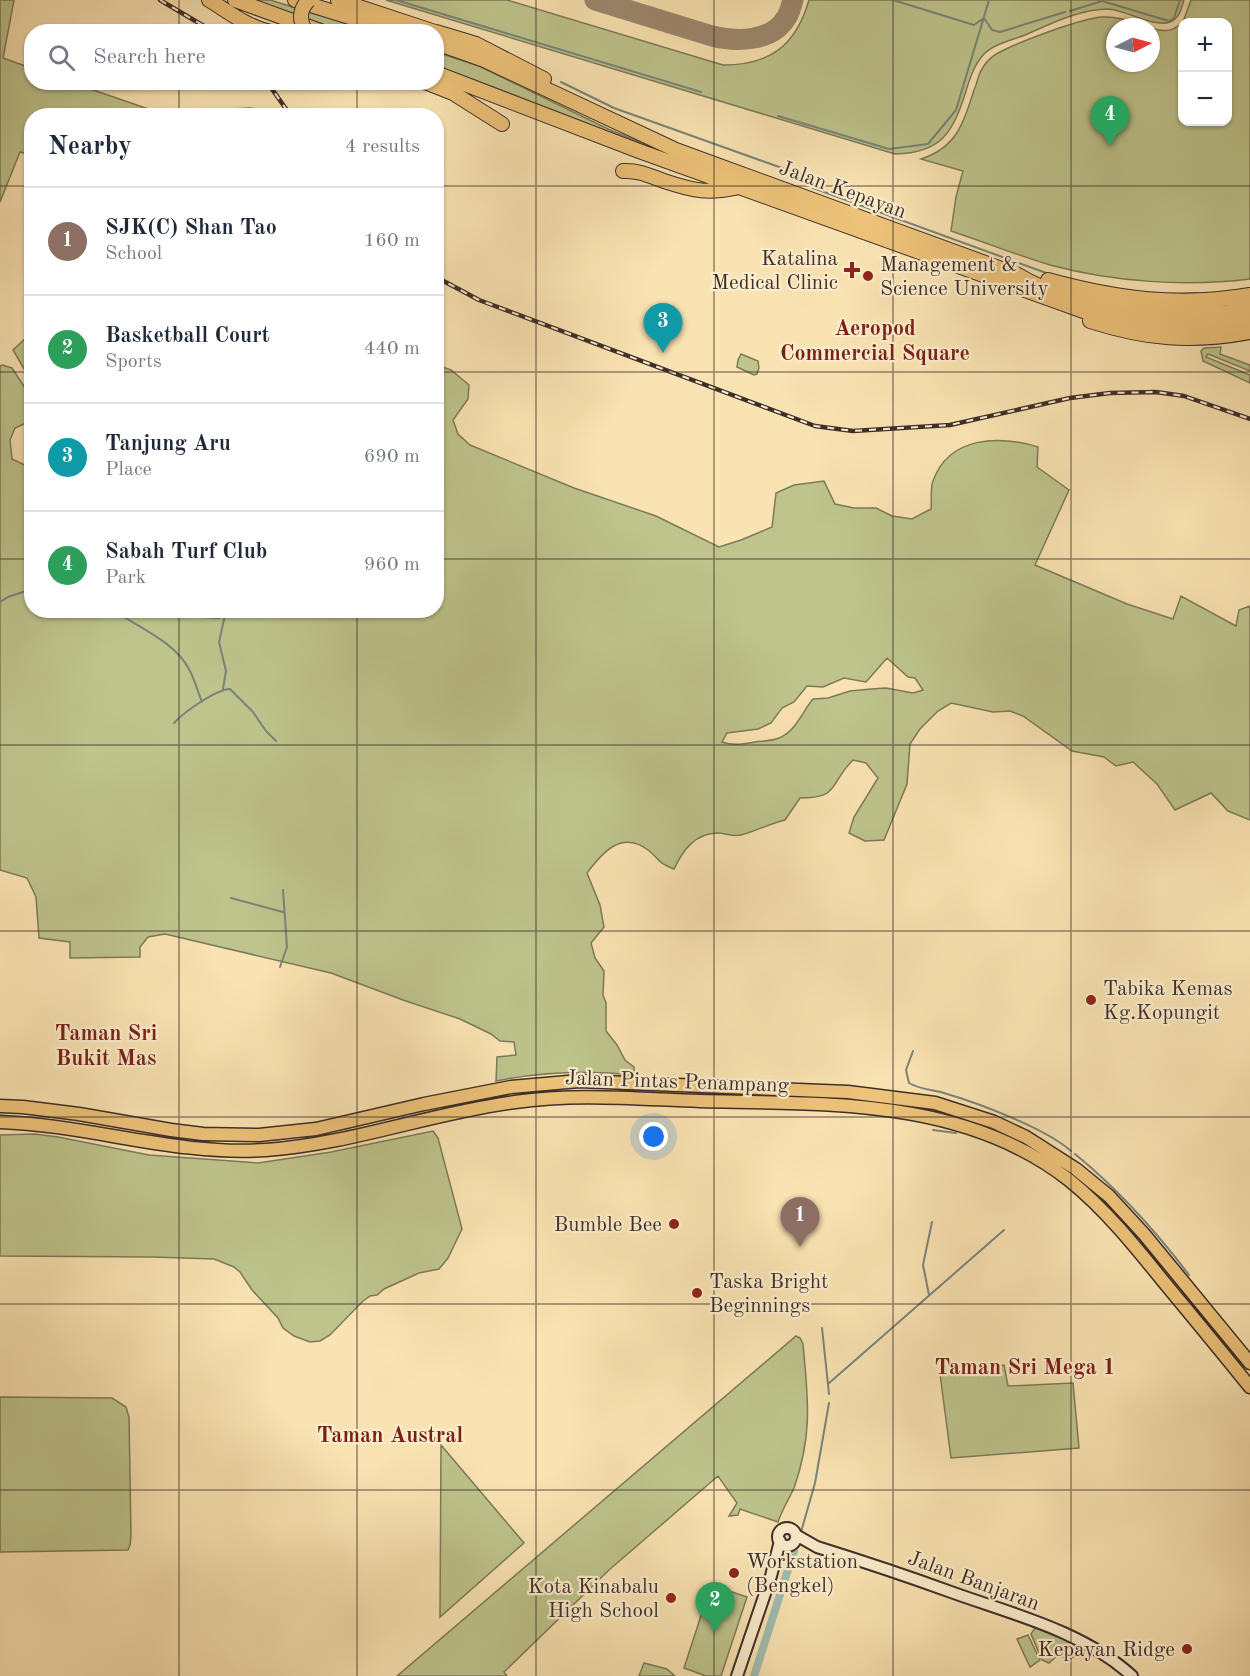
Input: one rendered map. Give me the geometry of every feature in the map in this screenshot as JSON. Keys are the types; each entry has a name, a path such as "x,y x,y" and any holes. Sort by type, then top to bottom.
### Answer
{"highway":[{"path":"209,0 248,24"},
{"path":"222,0 265,17 268,24"},
{"path":"235,0 301,24"},
{"path":"295,0 372,24"},
{"path":"303,24 301,17 305,3 309,0"},
{"path":"338,0 412,24"},
{"path":"444,34 476,44 549,82 560,96"},
{"name":"Jalan Kepayan","path":"444,46 484,60 676,150 1018,275 1045,289 1154,324 1198,326 1250,319"},
{"name":"Jalan Kepayan","path":"444,76 590,133 1086,312 1199,314 1236,312 1250,308"},
{"path":"444,89 502,124"},
{"path":"623,171 636,170 702,192 717,192 739,187"},
{"path":"1018,275 1028,275 1120,297 1154,300 1209,300 1250,295"},
{"path":"1041,296 1084,320 1146,336 1190,338 1250,332"}],"main road":[{"path":"595,1081 611,1089 616,1096"},
{"name":"Jalan Pintas Penampang","path":"0,1106 79,1114 203,1134 259,1135 316,1128 415,1105 511,1087 595,1081 848,1092 935,1103 994,1122 1046,1149 1076,1169 1109,1196 1144,1234 1250,1363"},
{"name":"Jalan Pintas Penampang","path":"0,1122 48,1125 170,1146 262,1150 321,1144 472,1108 547,1097 616,1096 881,1108 946,1120 991,1135 1036,1158 1068,1180 1098,1206 1132,1242 1250,1387"},
{"path":"1212,1340 1223,1330"}],"street":[{"name":"Jalan Banjaran","path":"737,1676 771,1576 789,1541 817,1547 990,1604 1078,1639 1110,1658 1132,1676"}],"green space":[{"path":"0,0 14,0 3,58 24,66 24,90 93,90 145,108 24,108 24,153 20,152 0,202"},
{"path":"253,0 270,0 349,24 322,24"},
{"path":"386,0 507,0 723,65 755,61 779,49 797,29 809,0 1184,0 1178,16 1170,22 1160,23 1160,18 1139,18 1115,10 1097,10 1065,18 993,48 984,54 975,67 956,118 943,138 924,150 895,154"},
{"path":"1191,0 1250,0 1250,279 1175,283 1124,279 1074,271 1025,257 951,231 963,171 921,159 943,148 957,133 979,74 987,62 998,53 1035,37 1093,18 1109,17 1114,18 1106,18 1106,72 1160,72 1160,30 1178,26 1178,126 1232,126 1232,18 1184,18"},
{"path":"444,55 479,66 608,129 685,161 1044,295 605,135 444,71"},
{"path":"24,340 24,369 13,350"},
{"path":"1221,347 1220,354 1250,365 1250,371 1208,354 1206,357 1250,375 1250,383 1203,361 1201,351 1204,348"},
{"path":"741,354 758,361 757,374 754,375 737,367"},
{"path":"2,365 12,368 24,386 24,424 15,428 10,440 12,459 24,465 24,618 444,618 444,368 451,370 469,385 468,399 453,420 458,434 470,445 574,488 656,516 719,547 772,527 776,493 794,485 824,481 835,504 854,508 876,508 892,516 912,519 931,509 933,481 941,466 951,455 963,447 977,443 1007,441 1038,447 1037,467 1069,490 1035,565 1127,604 1173,619 1181,596 1236,626 1239,610 1250,606 1250,820 1228,811 1211,793 1175,810 1157,784 1133,762 1116,766 1104,757 1072,751 1023,716 1010,711 993,712 951,703 938,711 920,729 910,744 907,784 884,840 865,841 849,833 854,817 878,778 866,763 853,760 833,788 822,795 800,798 785,820 741,835 718,833 696,839 681,855 674,869 661,863 638,844 629,842 613,846 587,873 600,905 604,927 591,943 595,958 604,971 606,1031 625,1060 634,1067 634,1075 565,1073 496,1081 497,1057 516,1055 514,1042 500,1041 460,1019 331,973 165,934 148,937 140,947 140,957 70,958 70,942 39,938 36,897 27,878 0,870 0,366","holes":["887,658 908,677 915,678 923,690 913,693 886,688 871,689 813,699 790,731 779,738 738,744 722,742 727,733 758,729 771,723 782,708 794,702 807,686 823,687 844,678 866,682"]},
{"path":"433,1131 438,1138 462,1229 448,1258 439,1269 419,1273 384,1289 377,1295 370,1296 330,1335 320,1341 310,1342 294,1336 283,1328 278,1318 252,1290 240,1272 214,1259 0,1256 0,1135 35,1134 149,1155 258,1163 331,1152"},
{"path":"796,1336 803,1344 807,1433 794,1488 778,1522 740,1509 738,1515 729,1516 737,1503 718,1476 609,1570 504,1672 507,1676 397,1676"},
{"path":"1004,1365 1008,1386 1073,1383 1079,1448 951,1458 940,1374"},
{"path":"0,1397 112,1398 126,1407 129,1417 131,1536 128,1550 0,1552"},
{"path":"441,1445 524,1543 440,1617"},
{"path":"711,1585 747,1597 721,1676 706,1676 684,1668"},
{"path":"1037,1625 1084,1646 1075,1656 1066,1661 1060,1653 1049,1663 1042,1660 1031,1634"},
{"path":"1028,1635 1040,1660 1030,1667 1017,1639"},
{"path":"644,1663 667,1669 675,1676 639,1676"}],"waterway":[{"path":"396,0 701,92"},
{"path":"893,0 974,25 984,18 992,30 1000,32 1065,12"},
{"path":"778,116 889,149 928,144 956,110 989,0"},
{"path":"1070,11 1102,1 1169,21 1174,18 1180,0"},
{"path":"561,82 614,108 810,178 813,188 1049,274"},
{"path":"1169,294 1198,293"},
{"path":"0,602 24,592"},
{"path":"126,618 159,638 177,653 190,671 202,702"},
{"path":"223,689 226,671 219,642 224,618"},
{"path":"174,723 200,702 216,693 230,689 253,712 276,741"},
{"path":"280,967 287,947 283,890"},
{"path":"231,898 283,912"},
{"path":"913,1051 906,1070 909,1083 958,1097 1011,1117 1045,1134 1071,1151"},
{"path":"933,1130 956,1133"},
{"path":"1075,1154 1136,1211 1189,1275"},
{"path":"929,1295 923,1265 932,1222"},
{"path":"828,1384 1004,1230"},
{"path":"822,1328 829,1394"},
{"path":"801,1532 815,1483 829,1403"},
{"path":"754,1676 794,1551"}],"taxiway":[{"path":"595,0 712,36 732,39 753,38 772,32 780,26 788,14 793,0"}],"railway":[{"path":"160,0 200,24"},
{"path":"273,90 285,108"},
{"path":"444,281 479,300 815,426 853,431 950,425 1070,398 1110,393 1156,392 1184,396 1250,419"}],"place":[{"name":"Sabah Turf Club","path":"1110,146"},
{"name":"Katalina Medical Clinic","path":"852,270"},
{"name":"Management & Science University","path":"868,276"},
{"name":"Tanjung Aru","path":"663,353"},
{"name":"Tabika Kemas Kg.Kopungit","path":"1091,1000"},
{"name":"Bumble Bee","path":"674,1224"},
{"name":"SJK(C) Shan Tao","path":"800,1247"},
{"name":"Taska Bright Beginnings","path":"697,1293"},
{"name":"Workstation (Bengkel)","path":"734,1573"},
{"name":"Kota Kinabalu High School","path":"671,1598"},
{"name":"Basketball Court","path":"715,1632"},
{"name":"Kepayan Ridge","path":"1187,1649"}],"district":[{"name":"Aeropod Commercial Square","path":"875,340"},
{"name":"Taman Sri Bukit Mas","path":"106,1044"},
{"name":"Taman Sri Mega 1","path":"1025,1366"},
{"name":"Taman Austral","path":"390,1434"}]}
